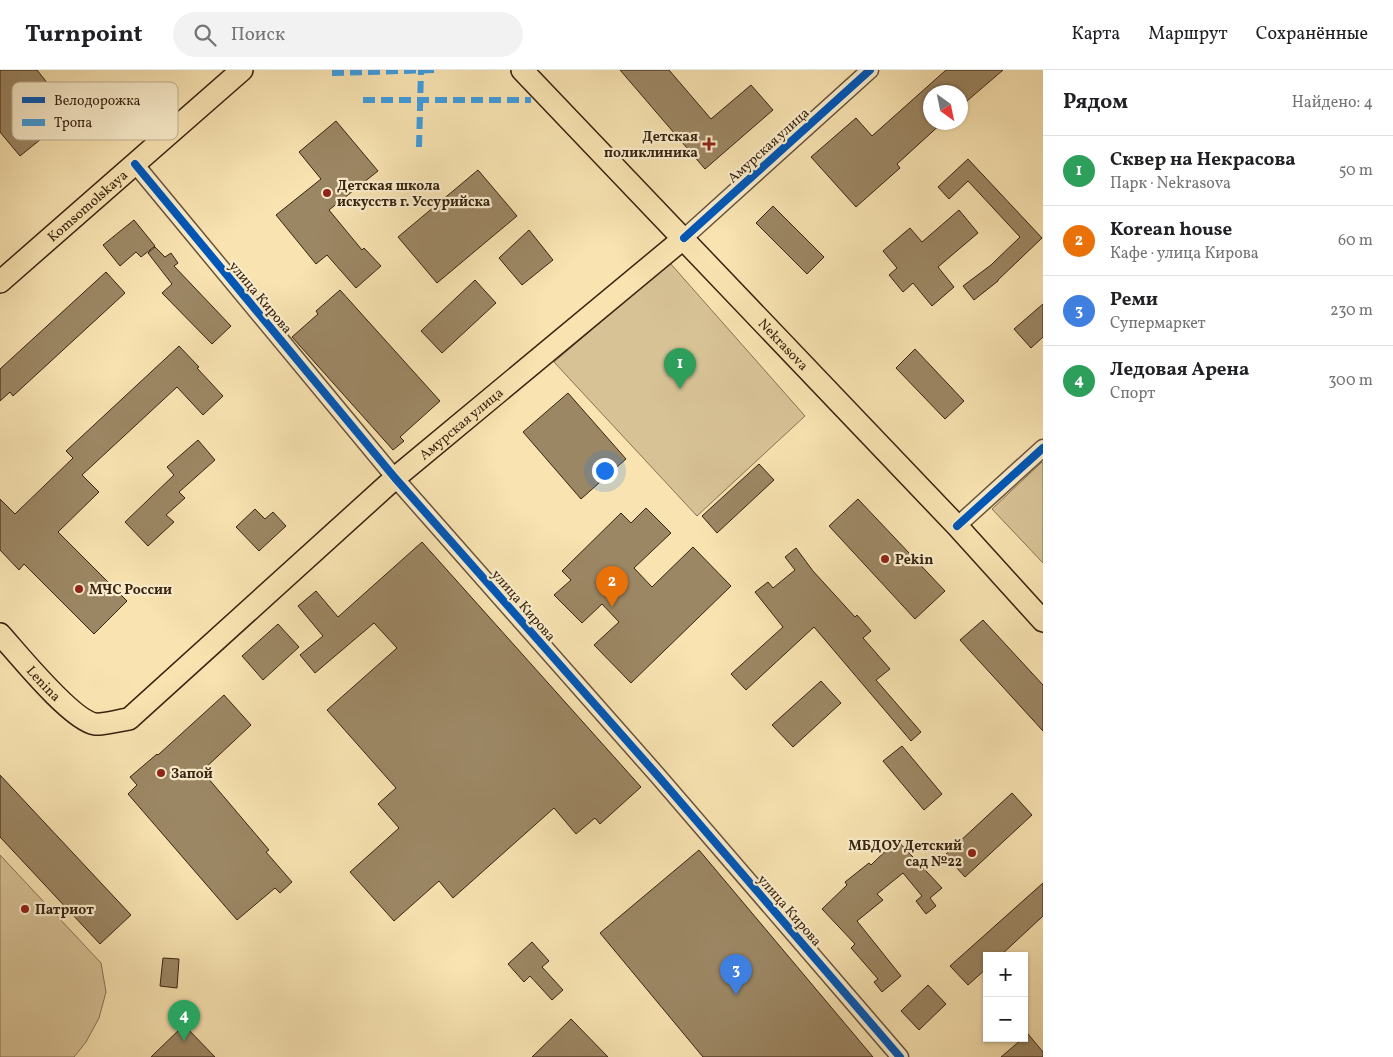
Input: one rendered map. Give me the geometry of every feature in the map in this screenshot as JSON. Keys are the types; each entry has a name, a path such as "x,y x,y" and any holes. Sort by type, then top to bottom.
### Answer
{"main road":[{"name":"Komsomolskaya","path":"178,126 242,70"},
{"name":"Nekrasova","path":"522,70 957,526 1043,621"},
{"name":"Komsomolskaya","path":"0,282 162,140"},
{"name":"Амурская улица","path":"95,724 129,719 395,478 684,238"},
{"name":"Lenina","path":"0,634 68,708 95,724"}],"street":[{"name":"Амурская улица","path":"684,238 870,70"},
{"name":"улица Кирова","path":"135,164 395,478 658,776 900,1057"},
{"path":"957,526 1043,448"}],"shaded area":[{"path":"670,263 805,416 697,516 554,362"},
{"path":"1043,463 1043,563 992,509"},
{"name":"Патриот","path":"0,855 101,963 106,992 99,1018 86,1042 74,1057 0,1057"}],"building":[{"path":"0,70 37,70 47,82 12,82 12,140 40,140 20,156 0,132"},
{"name":"Детская поликлиника","path":"620,70 669,70 711,119 751,85 773,110 705,169"},
{"path":"946,70 1003,70 968,100 968,85 929,85"},
{"path":"923,91 923,130 934,130 897,164 900,168 856,207 811,157 856,118 872,136"},
{"name":"Детская школа искусств г. Уссурийска","path":"336,121 378,171 329,210 362,250 364,248 381,266 356,288 327,255 316,264 276,215 321,179 299,152"},
{"path":"968,159 1042,238 998,281 974,300 963,286 991,265 1020,237 968,181 949,199 938,187"},
{"path":"478,170 517,216 437,283 398,237"},
{"path":"773,206 824,257 807,274 756,223"},
{"path":"959,210 978,233 938,267 954,287 932,306 913,283 903,292 889,275 897,268 883,251 910,228 922,242"},
{"path":"134,220 155,246 141,257 136,252 120,266 103,245"},
{"path":"529,230 553,260 522,285 499,258"},
{"path":"155,247 165,257 171,253 178,263 174,266 231,326 212,344 162,293 172,284 148,253"},
{"path":"106,272 125,293 13,396 10,392 0,401 0,369"},
{"path":"475,280 496,303 442,353 421,331"},
{"path":"340,290 440,401 400,437 404,441 393,450 292,337 318,314 316,311"},
{"path":"1043,304 1043,337 1031,348 1014,329"},
{"path":"179,346 223,396 203,415 177,387 82,475 99,492 58,532 127,601 94,634 24,564 19,570 0,550 0,499 15,514 73,458 66,451"},
{"path":"915,349 964,401 945,419 896,368"},
{"path":"568,393 626,459 581,499 523,432"},
{"path":"198,440 215,460 179,492 185,498 166,515 174,522 148,546 125,522 174,475 167,467"},
{"path":"759,464 774,480 717,533 702,516"},
{"path":"858,499 945,591 915,619 829,526"},
{"path":"646,508 671,533 634,568 652,587 693,547 731,586 631,683 594,645 619,622 602,604 582,623 554,595 571,580 562,571 621,513 631,523"},
{"path":"255,509 265,519 273,512 286,526 259,551 236,527"},
{"path":"422,542 641,787 600,824 595,818 576,834 554,808 453,898 439,881 394,921 350,872 399,828 378,804 396,788 327,710 397,648 374,623 315,673 300,655 323,636 298,606 316,591 338,617"},
{"path":"796,548 813,571 855,617 857,615 871,631 863,638 890,669 876,680 921,732 911,741 814,627 746,690 731,674 783,627 755,592 768,582 773,588 795,570 785,557"},
{"path":"983,620 1043,685 1043,731 960,640"},
{"path":"278,624 299,647 263,680 242,656"},
{"path":"821,681 841,703 793,747 772,725"},
{"path":"224,695 251,725 202,771 269,850 266,852 292,882 280,893 275,888 237,920 128,794 137,785 130,777 158,755"},
{"path":"902,746 942,794 924,810 883,761"},
{"path":"0,775 131,915 100,944 0,837"},
{"path":"1012,793 1032,815 965,877 945,855"},
{"path":"897,840 942,888 930,898 936,906 926,914 916,901 922,896 903,873 877,894 883,900 857,921 901,976 882,992 874,982 878,979 851,948 855,944 822,909 847,885 845,882 869,863 871,865"},
{"path":"699,850 873,1057 703,1057 600,933"},
{"path":"1043,883 1043,916 1004,952 983,952 983,972 968,985 950,966"},
{"path":"532,942 549,961 542,967 563,990 552,1000 530,976 524,982 508,964"},
{"path":"163,958 179,959 177,988 160,986"},
{"path":"928,985 946,1004 919,1030 901,1011"},
{"path":"571,1019 608,1057 532,1057"},
{"path":"184,1025 215,1057 151,1057"},
{"path":"1028,1034 1043,1052 1043,1057 1001,1057 1019,1042 1028,1042"}],"marked path":[{"path":"419,147 421,70"},
{"path":"332,73 437,70"},
{"path":"363,100 531,100"}],"cycle path":[{"path":"684,238 870,70"},
{"path":"135,164 395,478 658,776 900,1057"},
{"path":"957,526 1043,448"}],"place":[{"name":"Детская поликлиника","path":"709,144"},
{"name":"Детская школа искусств г. Уссурийска","path":"327,193"},
{"name":"Сквер на Некрасова","path":"680,389"},
{"name":"Pekin","path":"885,559"},
{"name":"МЧС России","path":"79,589"},
{"name":"Korean house","path":"612,607"},
{"name":"Запой","path":"161,773"},
{"name":"МБДОУ Детский сад №22","path":"972,853"},
{"name":"Патриот","path":"25,909"},
{"name":"Реми","path":"736,995"},
{"name":"Ледовая Арена","path":"184,1041"}]}
